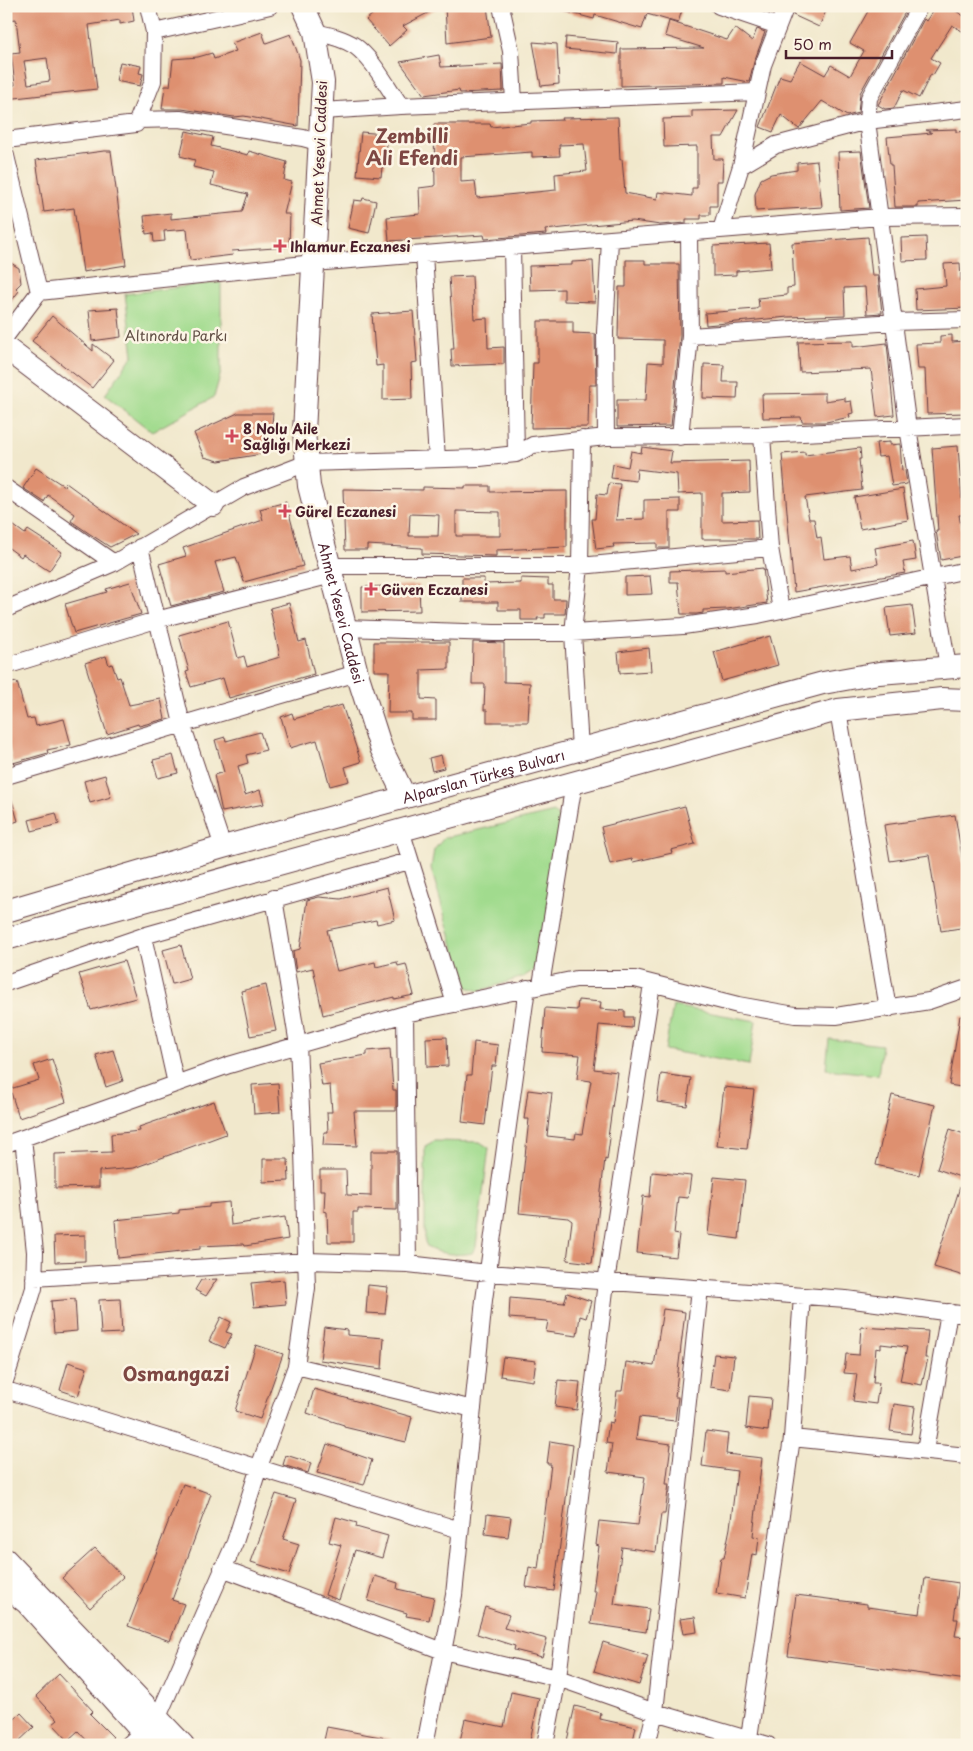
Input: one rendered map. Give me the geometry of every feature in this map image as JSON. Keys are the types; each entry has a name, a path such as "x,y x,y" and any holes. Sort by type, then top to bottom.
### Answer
{"main road":[{"name":"Ahmet Yesevi Caddesi","path":"303,6 315,32 323,82 304,432 309,486 357,673 381,748 405,797"},
{"path":"6,348 213,505"},
{"name":"Alparslan Türkeş Bulvarı","path":"6,911 223,847 823,683 879,673 958,666"},
{"path":"6,939 838,710 942,699 967,700"},
{"path":"6,1560 145,1735"},
{"path":"6,1586 27,1603 145,1735 183,1745"}],"street":[{"path":"6,140 136,124 153,81 154,32 148,6"},
{"path":"154,32 270,6"},
{"path":"501,6 511,51 514,101"},
{"path":"719,6 778,26"},
{"path":"721,230 741,166 763,65 786,6"},
{"path":"920,6 869,98 867,121 908,428 934,578 958,666"},
{"path":"315,32 338,38 355,46 369,61 401,106"},
{"path":"322,111 514,101 757,92"},
{"path":"741,166 776,144 867,121 967,109"},
{"path":"138,120 180,119 303,138 321,143"},
{"path":"6,156 39,292"},
{"path":"6,336 39,292 314,263 880,218 967,216"},
{"path":"680,437 690,336 689,233"},
{"path":"606,436 604,332 610,240"},
{"path":"512,248 516,454"},
{"path":"424,254 437,459"},
{"path":"690,336 894,322 967,320"},
{"path":"6,609 114,563 244,487 307,463 437,459 516,454 533,445 606,436 762,435 967,425"},
{"path":"762,435 770,548 781,610"},
{"path":"580,749 573,633 580,566 582,439"},
{"path":"6,488 114,563"},
{"path":"140,547 182,724 223,847"},
{"path":"6,666 156,620 331,570 580,566 770,548"},
{"path":"345,628 494,633 573,633 683,626 781,610 967,570"},
{"path":"6,776 357,673"},
{"path":"838,710 888,1009"},
{"path":"425,1745 454,1595 488,1273 534,987 574,783"},
{"path":"401,830 409,861 455,1004"},
{"path":"6,983 143,936 409,861"},
{"path":"145,1735 234,1542 296,1366 307,1288 298,1045 274,898"},
{"path":"143,936 176,1084"},
{"path":"6,1144 229,1065 405,1014 576,979 634,979 738,1005 795,1014 836,1016 929,1001 967,988"},
{"path":"545,1745 558,1678 606,1282 652,984"},
{"path":"405,1014 408,1264"},
{"path":"6,1378 34,1288 36,1252 22,1138"},
{"path":"34,1278 307,1261 408,1264 488,1273 802,1296 967,1315"},
{"path":"647,1745 654,1712 700,1288"},
{"path":"748,1742 792,1438 802,1296"},
{"path":"925,1451 949,1312"},
{"path":"296,1366 473,1409"},
{"path":"6,1390 460,1530"},
{"path":"792,1438 967,1456"},
{"path":"222,1568 443,1651 558,1678 654,1712 748,1742 768,1745"}],"green space":[{"name":"Altınordu Parkı","path":"221,282 221,372 214,397 152,432 105,395 133,355 125,294"},
{"path":"554,812 567,828 568,844 534,970 523,977 479,991 467,987 462,977 431,868 434,850 444,838"},
{"path":"673,1006 756,1021 749,1065 665,1050"},
{"path":"829,1039 882,1045 878,1075 826,1069"},
{"path":"434,1141 480,1142 489,1148 476,1246 472,1253 438,1252 428,1248 425,1242 425,1146"}],"building":[{"path":"6,6 132,6 134,21 120,24 120,20 89,25 97,89 6,99 6,86 15,85 11,53 20,52 16,19 6,20","holes":["47,58 50,81 28,84 24,61"]},
{"path":"382,6 441,6 403,26 407,30 389,46 366,20"},
{"path":"445,6 487,6 491,37 447,43"},
{"path":"560,6 665,6 682,10 678,23 647,14 642,29 595,15 594,19 560,10"},
{"path":"767,6 775,6 772,14 765,11"},
{"path":"796,6 828,6 819,27 793,15"},
{"path":"871,6 908,7 860,93 858,113 847,116 822,101 799,129 781,115 773,132 760,127 780,76 790,79 800,61 825,75 831,65 850,76 864,51 850,43"},
{"path":"936,6 948,6 967,18 967,34 952,25 931,58 940,63 933,75 931,74 919,98 903,90 894,108 885,109 878,105 924,19 926,21"},
{"path":"669,21 727,40 735,28 752,41 757,29 765,32 749,82 724,77 724,83 621,86 621,49 704,48 665,36"},
{"path":"262,32 266,43 291,34 300,60 298,126 244,116 234,117 182,109 162,109 165,86 170,86 173,59 198,57 212,53 214,59 236,51 232,43"},
{"path":"566,37 618,42 617,54 565,49"},
{"path":"533,42 557,44 559,84 541,86"},
{"path":"439,55 441,67 502,64 503,91 460,93 459,90 424,95 400,62"},
{"path":"120,62 141,66 139,73 143,74 140,86 116,81"},
{"path":"738,110 723,137 713,137 714,159 723,159 722,181 717,181 717,206 710,206 710,215 701,215 701,219 686,219 686,223 660,225 633,221 545,230 546,234 485,239 484,235 389,241 387,217 420,214 419,188 435,186 434,124 490,124 491,127 531,123 531,121 563,120 562,118 618,117 620,160 622,159 625,193 657,199 658,192 692,196 692,188 697,188 697,146 664,147 663,119 692,118 692,111","holes":["584,144 587,171 555,174 556,190 477,198 475,181 461,182 461,157 532,152 532,157 560,156 559,145"]},
{"path":"956,129 956,132 967,131 967,200 918,203 918,207 895,207 892,165 890,165 887,137 932,133 926,130"},
{"path":"186,131 213,137 211,146 248,155 249,151 287,162 284,180 292,182 284,214 290,214 289,247 232,251 233,255 190,260 187,229 164,231 165,241 154,242 153,233 146,234 144,216 171,213 171,219 242,212 248,194 211,185 214,172 193,167 195,160 180,156"},
{"path":"361,132 385,134 385,143 387,143 385,167 382,167 381,177 357,175"},
{"path":"111,151 126,265 83,272 74,208 44,212 36,160"},
{"path":"861,151 869,208 840,210 838,152"},
{"path":"817,161 822,207 756,211 755,194 761,179 771,174 797,170 797,163"},
{"path":"363,198 376,201 369,233 348,228 354,200 362,201"},
{"path":"868,237 872,276 878,276 882,313 867,314 865,287 844,288 845,315 788,317 706,325 705,313 756,309 759,307 758,298 787,295 787,288 794,287 792,243"},
{"path":"926,237 927,260 902,261 901,238"},
{"path":"769,243 771,268 736,271 736,275 713,276 713,246"},
{"path":"6,260 19,268 21,283 16,288 19,291 6,308"},
{"path":"626,260 645,260 645,264 679,264 680,336 671,426 617,427 617,400 646,400 648,362 663,363 663,340 618,339 619,287 626,287"},
{"path":"593,261 595,302 564,301 564,289 530,290 529,266 572,265 572,262"},
{"path":"960,263 961,281 967,280 967,308 916,310 915,289 946,286 944,264"},
{"path":"472,276 474,319 487,318 488,348 504,347 504,364 452,366 451,349 454,349 449,277"},
{"path":"118,308 121,337 92,341 89,310"},
{"path":"413,311 417,362 411,363 412,399 383,400 383,365 376,366 372,314"},
{"path":"52,316 93,351 93,344 114,360 92,388 32,341"},
{"path":"538,321 573,321 573,333 595,334 596,385 589,385 588,427 531,428 533,363 538,363"},
{"path":"952,335 952,342 967,341 967,413 927,414 925,369 918,369 916,344 940,343 940,336"},
{"path":"853,341 853,347 887,343 894,415 877,417 871,369 800,372 798,342"},
{"path":"704,364 724,365 723,382 738,382 737,399 703,398"},
{"path":"825,393 825,401 845,398 845,402 851,401 853,413 849,414 850,417 826,422 802,422 801,417 763,418 762,394"},
{"name":"8 Nolu Aile Sağlığı Merkezi","path":"238,413 273,413 270,446 262,454 219,461 204,457 194,433"},
{"path":"890,442 890,445 900,444 902,471 905,470 907,484 892,486 887,456 878,457 876,443"},
{"path":"958,446 963,515 959,515 964,543 967,543 967,555 941,560 936,531 938,531 932,448"},
{"path":"642,447 672,451 670,463 749,461 750,492 722,493 722,521 757,520 758,539 702,539 702,493 678,494 677,474 637,469 636,481 611,478 613,464 628,467 631,451 641,453"},
{"path":"860,448 861,459 859,459 862,490 805,497 809,519 814,519 817,538 821,537 824,559 850,556 852,569 878,564 875,548 913,541 916,560 903,562 905,573 794,592 782,454 805,452 805,455"},
{"path":"36,468 64,486 66,483 136,534 110,547 90,534 71,521 75,514 48,495 44,502 23,488"},
{"path":"609,483 620,484 616,520 644,519 644,500 680,499 680,512 669,512 669,548 657,548 657,543 613,544 614,547 596,549 592,519 595,519 597,494 607,495"},
{"path":"465,486 490,486 490,492 567,491 567,547 496,550 496,556 422,554 422,548 367,545 367,550 345,550 343,489 423,490 423,487 465,488","holes":["456,511 500,512 500,536 456,536","410,514 439,515 438,536 409,536"]},
{"path":"903,489 908,520 860,529 854,497"},
{"path":"286,502 303,566 244,582 236,557 215,562 224,592 171,606 159,564 186,556 183,548 263,520 260,509"},
{"path":"6,520 25,534 28,530 62,552 49,571 23,554 21,557 6,546"},
{"path":"763,568 767,603 727,609 703,610 703,613 697,614 681,614 678,582 670,582 670,571 725,569 725,572"},
{"path":"650,576 652,594 625,595 625,577"},
{"path":"462,578 484,578 484,584 521,583 521,578 548,579 548,585 553,585 553,599 566,599 565,614 545,614 545,618 537,618 538,620 521,620 521,610 498,610 498,602 462,602"},
{"path":"130,582 141,614 74,633 65,604 107,592 106,589"},
{"path":"419,585 420,611 362,612 362,587"},
{"path":"289,603 299,642 306,640 314,674 229,698 223,678 191,687 186,672 189,671 179,635 228,621 238,658 244,656 247,667 280,657 270,608"},
{"path":"912,605 916,633 890,636 886,608"},
{"path":"770,636 778,665 722,681 714,652"},
{"path":"374,642 449,642 449,669 421,670 421,699 436,700 436,720 412,720 412,713 388,713 389,671 374,671"},
{"path":"473,642 504,643 504,682 530,683 528,722 487,722 487,710 484,710 485,684 472,684"},
{"path":"649,648 651,671 620,673 618,652"},
{"path":"106,656 109,665 112,664 117,678 120,677 129,705 161,699 165,719 139,726 138,724 107,734 85,663"},
{"path":"17,682 27,719 34,718 36,726 64,719 71,745 47,750 48,753 13,763 6,736 6,684"},
{"path":"342,705 361,762 345,767 349,781 330,786 317,740 290,748 281,717 292,713 294,719"},
{"path":"260,732 266,750 246,755 248,763 238,766 245,795 260,790 264,804 222,812 214,775 224,772 215,740 225,737 226,741"},
{"path":"173,755 178,773 158,778 153,760"},
{"path":"441,755 444,768 432,771 429,758"},
{"path":"105,775 111,797 90,803 84,781"},
{"path":"9,791 18,821 6,825 6,792"},
{"path":"685,806 695,844 671,850 672,853 633,862 632,859 610,864 601,827"},
{"path":"56,813 59,824 32,831 29,820"},
{"path":"955,815 967,886 967,927 941,931 929,855 890,861 884,825"},
{"path":"387,887 395,920 377,924 376,920 327,930 335,964 337,971 375,962 376,967 397,962 398,966 406,964 414,995 394,999 394,997 323,1015 313,968 296,972 293,951 300,949 307,900 319,897 341,899"},
{"path":"181,945 190,979 172,984 163,950"},
{"path":"124,961 136,998 91,1010 79,974"},
{"path":"266,985 276,1031 250,1036 241,991"},
{"path":"578,1000 601,1002 600,1009 625,1011 625,1017 633,1017 632,1028 599,1025 594,1069 617,1072 608,1137 610,1138 607,1160 605,1159 592,1263 567,1260 572,1221 568,1218 519,1213 529,1119 524,1119 528,1090 552,1093 547,1136 575,1139 576,1133 582,1134 591,1081 577,1079 580,1055 542,1052 545,1008 577,1010"},
{"path":"960,1016 967,1017 967,1088 949,1085"},
{"path":"447,1037 448,1066 427,1067 426,1038"},
{"path":"474,1042 498,1045 496,1066 492,1066 485,1125 462,1122 467,1075 471,1075"},
{"path":"390,1049 393,1090 396,1090 396,1111 354,1111 357,1146 323,1145 324,1132 328,1132 327,1112 332,1112 330,1085 322,1086 318,1063 367,1055 367,1051"},
{"path":"113,1050 123,1081 106,1087 96,1055"},
{"path":"52,1059 66,1102 19,1118 10,1089 39,1080 34,1065"},
{"path":"661,1074 691,1078 687,1106 657,1102"},
{"path":"278,1083 280,1112 254,1114 252,1085"},
{"path":"724,1087 754,1090 747,1149 717,1146"},
{"path":"892,1095 935,1105 919,1175 876,1165"},
{"path":"214,1101 226,1134 134,1168 99,1171 99,1187 55,1188 55,1154 112,1152 111,1134 140,1131 139,1127"},
{"path":"950,1129 967,1135 967,1277 934,1267 963,1178 937,1169"},
{"path":"371,1151 397,1151 397,1210 358,1209 358,1212 353,1212 353,1242 328,1242 327,1212 324,1211 325,1190 320,1190 320,1170 346,1170 347,1195 371,1196"},
{"path":"263,1159 288,1159 289,1181 263,1182"},
{"path":"652,1172 691,1176 688,1198 678,1197 674,1234 679,1235 676,1257 637,1253 643,1196 650,1197"},
{"path":"714,1177 745,1180 739,1239 708,1235"},
{"path":"229,1202 231,1225 285,1217 288,1239 245,1246 244,1244 200,1246 200,1249 118,1258 115,1220 179,1213 179,1210 209,1207 209,1204"},
{"path":"85,1235 85,1261 55,1262 54,1236"},
{"path":"217,1279 206,1296 195,1290 201,1280"},
{"path":"284,1280 286,1304 254,1307 251,1283"},
{"path":"368,1285 388,1287 385,1314 366,1313"},
{"path":"567,1293 591,1301 586,1318 580,1316 577,1336 546,1332 548,1321 509,1318 510,1298 564,1303"},
{"path":"75,1299 77,1331 54,1333 51,1301"},
{"path":"120,1299 122,1333 101,1334 99,1300"},
{"path":"663,1309 685,1312 675,1397 678,1397 675,1421 639,1417 636,1439 671,1444 666,1484 669,1484 665,1514 661,1514 656,1552 622,1547 614,1604 649,1609 646,1632 591,1624 596,1591 593,1591 599,1546 596,1545 599,1521 638,1525 645,1477 608,1472 612,1444 606,1443 609,1422 613,1423 617,1391 622,1391 626,1362 654,1366"},
{"path":"221,1317 231,1322 226,1332 232,1334 225,1348 209,1341"},
{"path":"324,1327 347,1330 347,1335 384,1338 382,1369 320,1360"},
{"path":"861,1327 928,1331 925,1358 928,1358 922,1385 900,1381 907,1347 881,1344 881,1349 876,1348 873,1383 879,1383 876,1404 853,1401 857,1374 844,1373 846,1354 859,1355"},
{"path":"256,1345 283,1354 260,1419 235,1411"},
{"path":"714,1354 734,1356 730,1390 710,1387"},
{"path":"503,1357 536,1361 533,1381 500,1376"},
{"path":"68,1362 87,1368 78,1396 60,1390"},
{"path":"558,1380 580,1382 577,1410 555,1407"},
{"path":"314,1389 412,1417 406,1442 344,1427 344,1425 307,1413"},
{"path":"749,1396 771,1398 768,1431 746,1428"},
{"path":"894,1404 915,1407 911,1434 890,1431"},
{"path":"706,1431 728,1434 726,1454 762,1458 753,1536 759,1537 757,1555 752,1554 745,1598 716,1593 721,1558 724,1558 730,1528 737,1471 702,1466"},
{"path":"550,1441 573,1445 554,1591 526,1587 529,1567 538,1569 551,1464 547,1464"},
{"path":"327,1444 372,1460 364,1485 317,1473"},
{"path":"286,1455 311,1463 308,1473 283,1465"},
{"path":"183,1484 211,1494 172,1600 184,1604 170,1641 128,1626"},
{"path":"276,1494 296,1500 283,1539 299,1544 289,1574 251,1562"},
{"path":"487,1514 511,1517 508,1537 485,1534"},
{"path":"336,1517 357,1523 356,1527 388,1536 382,1558 355,1550 339,1600 325,1595 341,1545 329,1542"},
{"path":"95,1548 123,1577 90,1608 62,1578"},
{"path":"375,1576 398,1583 397,1589 434,1597 429,1620 406,1616 407,1613 368,1601"},
{"path":"925,1578 959,1583 954,1619 958,1619 955,1636 967,1637 967,1680 788,1656 796,1595 867,1604 867,1607 920,1614"},
{"path":"485,1607 509,1615 504,1628 547,1639 542,1657 514,1650 515,1646 477,1634"},
{"path":"695,1617 697,1632 683,1634 680,1619"},
{"path":"603,1642 648,1656 639,1685 594,1671"},
{"path":"59,1674 93,1711 90,1714 113,1737 105,1745 91,1745 78,1731 68,1740 53,1724 58,1720 36,1696"},
{"path":"511,1692 539,1698 529,1745 459,1745 465,1719 504,1727"},
{"path":"575,1706 601,1713 600,1719 636,1727 632,1745 566,1745"},
{"path":"21,1713 34,1727 15,1745 6,1745 6,1727"},
{"path":"327,1727 391,1739 391,1745 323,1745"}],"place":[{"name":"Ihlamur Eczanesi","path":"280,246"},
{"name":"8 Nolu Aile Sağlığı Merkezi","path":"232,436"},
{"name":"Gürel Eczanesi","path":"285,511"},
{"name":"Güven Eczanesi","path":"371,589"}],"district":[{"name":"Zembilli Ali Efendi","path":"412,146"},
{"name":"Osmangazi","path":"176,1373"}]}
